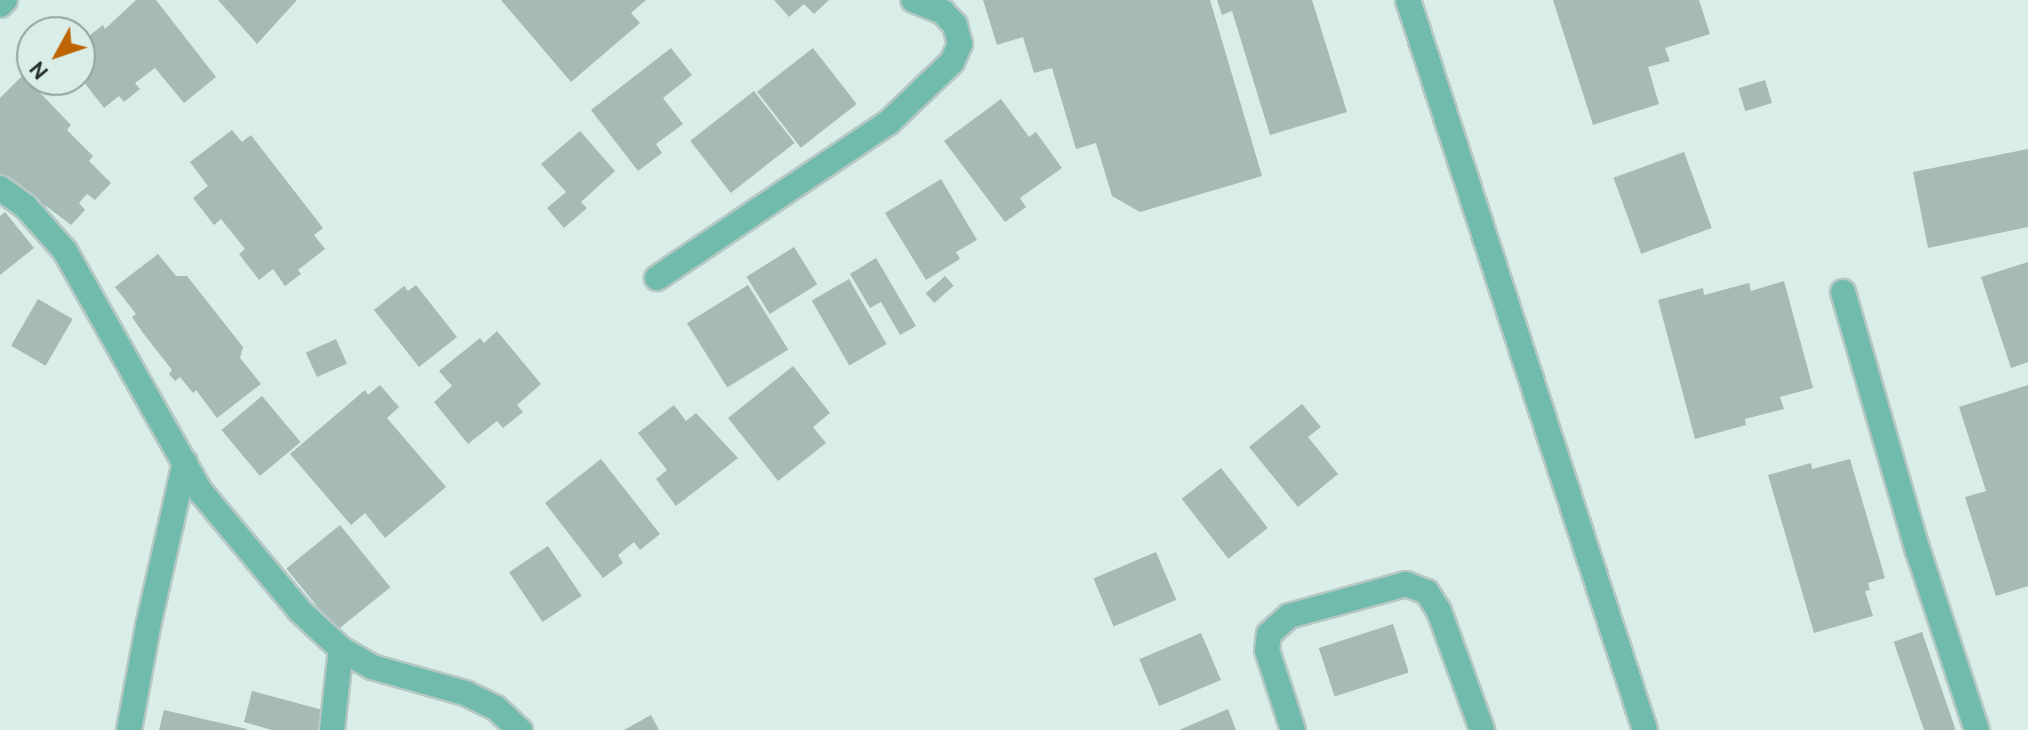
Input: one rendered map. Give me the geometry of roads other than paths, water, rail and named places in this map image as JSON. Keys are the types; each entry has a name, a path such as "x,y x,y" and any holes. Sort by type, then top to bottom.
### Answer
{"street":[{"path":"0,5 5,0"},
{"path":"657,278 888,123 952,62 960,44 955,25 943,12 913,0"},
{"path":"1408,0 1645,730"},
{"path":"0,188 26,207 65,251 201,492 245,549 300,611 341,649 372,667 465,693 496,708 520,730"},
{"path":"1843,292 1918,551 1977,730"},
{"path":"129,730 148,626 185,462"},
{"path":"1293,730 1267,650 1269,634 1289,616 1406,584 1427,592 1439,611 1482,730"},
{"path":"332,730 341,649"}]}
